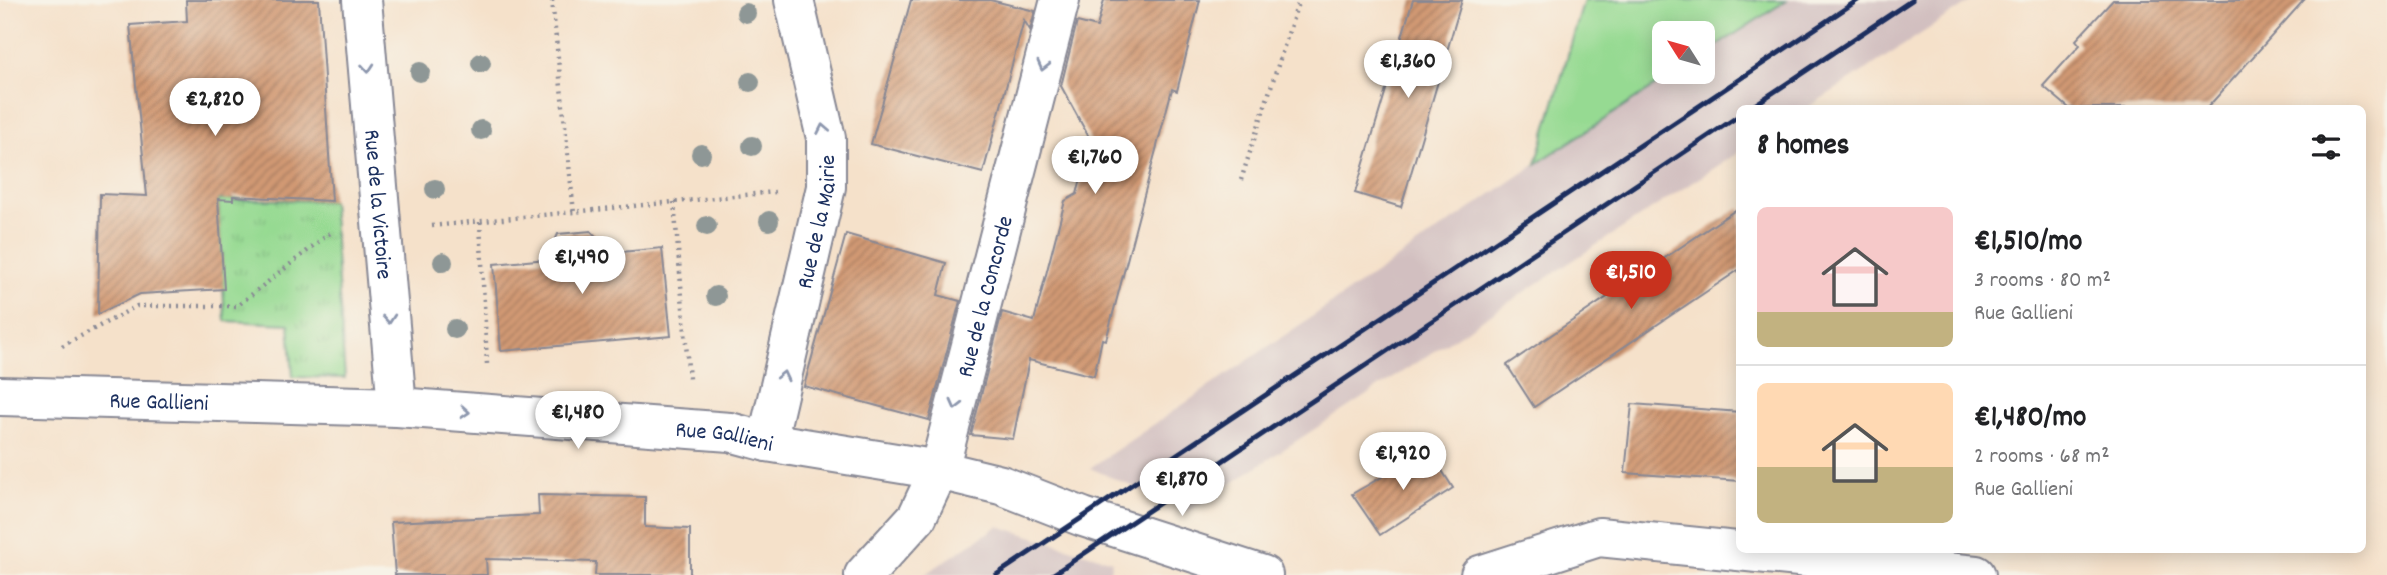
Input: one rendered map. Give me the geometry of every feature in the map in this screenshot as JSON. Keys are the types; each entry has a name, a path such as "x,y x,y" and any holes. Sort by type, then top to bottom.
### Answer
{"street":[{"name":"Rue de la Victoire","path":"362,0 397,407"},
{"name":"Rue de la Mairie","path":"767,442 826,187 825,138 794,0"},
{"name":"Rue de la Concorde","path":"864,575 917,517 939,470 1060,0"},
{"name":"Rue Gallieni","path":"0,396 397,407 730,432 767,442 939,470 1001,485 1083,517 1188,564 1262,575"},
{"path":"1480,575 1599,537 1736,551"},
{"path":"1758,553 1976,575"}],"path":[{"path":"552,0 574,213"},
{"path":"1241,180 1299,0"},
{"path":"57,348 137,306 237,306 380,213 480,222 826,187"},
{"path":"674,202 694,430"},
{"path":"480,222 490,414"}],"shaded area":[{"path":"1787,0 1973,0 1812,105 1736,105 1736,154 1189,511 1090,468 1536,164 1659,84 1715,84 1715,47"},
{"path":"998,526 1112,561 1109,575 924,575"}],"green space":[{"path":"1584,0 1787,0 1715,47 1715,21 1652,21 1652,84 1659,84 1536,164"},
{"path":"218,199 332,201 345,378 293,377 289,324 225,321"}],"building":[{"path":"186,0 319,0 332,201 233,196 233,200 218,199 224,289 140,294 98,314 100,194 147,196 130,25 187,21"},
{"path":"911,0 990,0 1035,11 1030,30 1024,20 983,173 871,144"},
{"path":"1104,0 1200,0 1177,91 1172,89 1106,340 1102,339 1094,376 1029,360 1013,439 971,435 1002,312 1034,321 1065,201 1077,194 1091,141 1061,86 1077,22 1097,27"},
{"path":"1413,0 1462,0 1401,207 1355,193"},
{"path":"2113,0 2304,0 2210,105 2065,105 2043,86 2080,45 2076,40"},
{"path":"1736,210 1736,272 1534,407 1507,365"},
{"path":"591,231 611,253 662,248 671,336 501,351 494,264 547,259 558,234"},
{"path":"846,234 946,263 938,295 960,301 929,420 804,386"},
{"path":"1632,404 1736,412 1736,481 1625,473"},
{"path":"1429,450 1453,488 1380,535 1352,494"},
{"path":"538,495 645,497 645,527 690,529 690,575 595,575 596,562 486,559 487,575 395,575 391,522 539,515"}],"railway":[{"path":"996,575 1858,0"},
{"path":"1754,105 1912,0"},
{"path":"1052,575 1736,118"}]}
